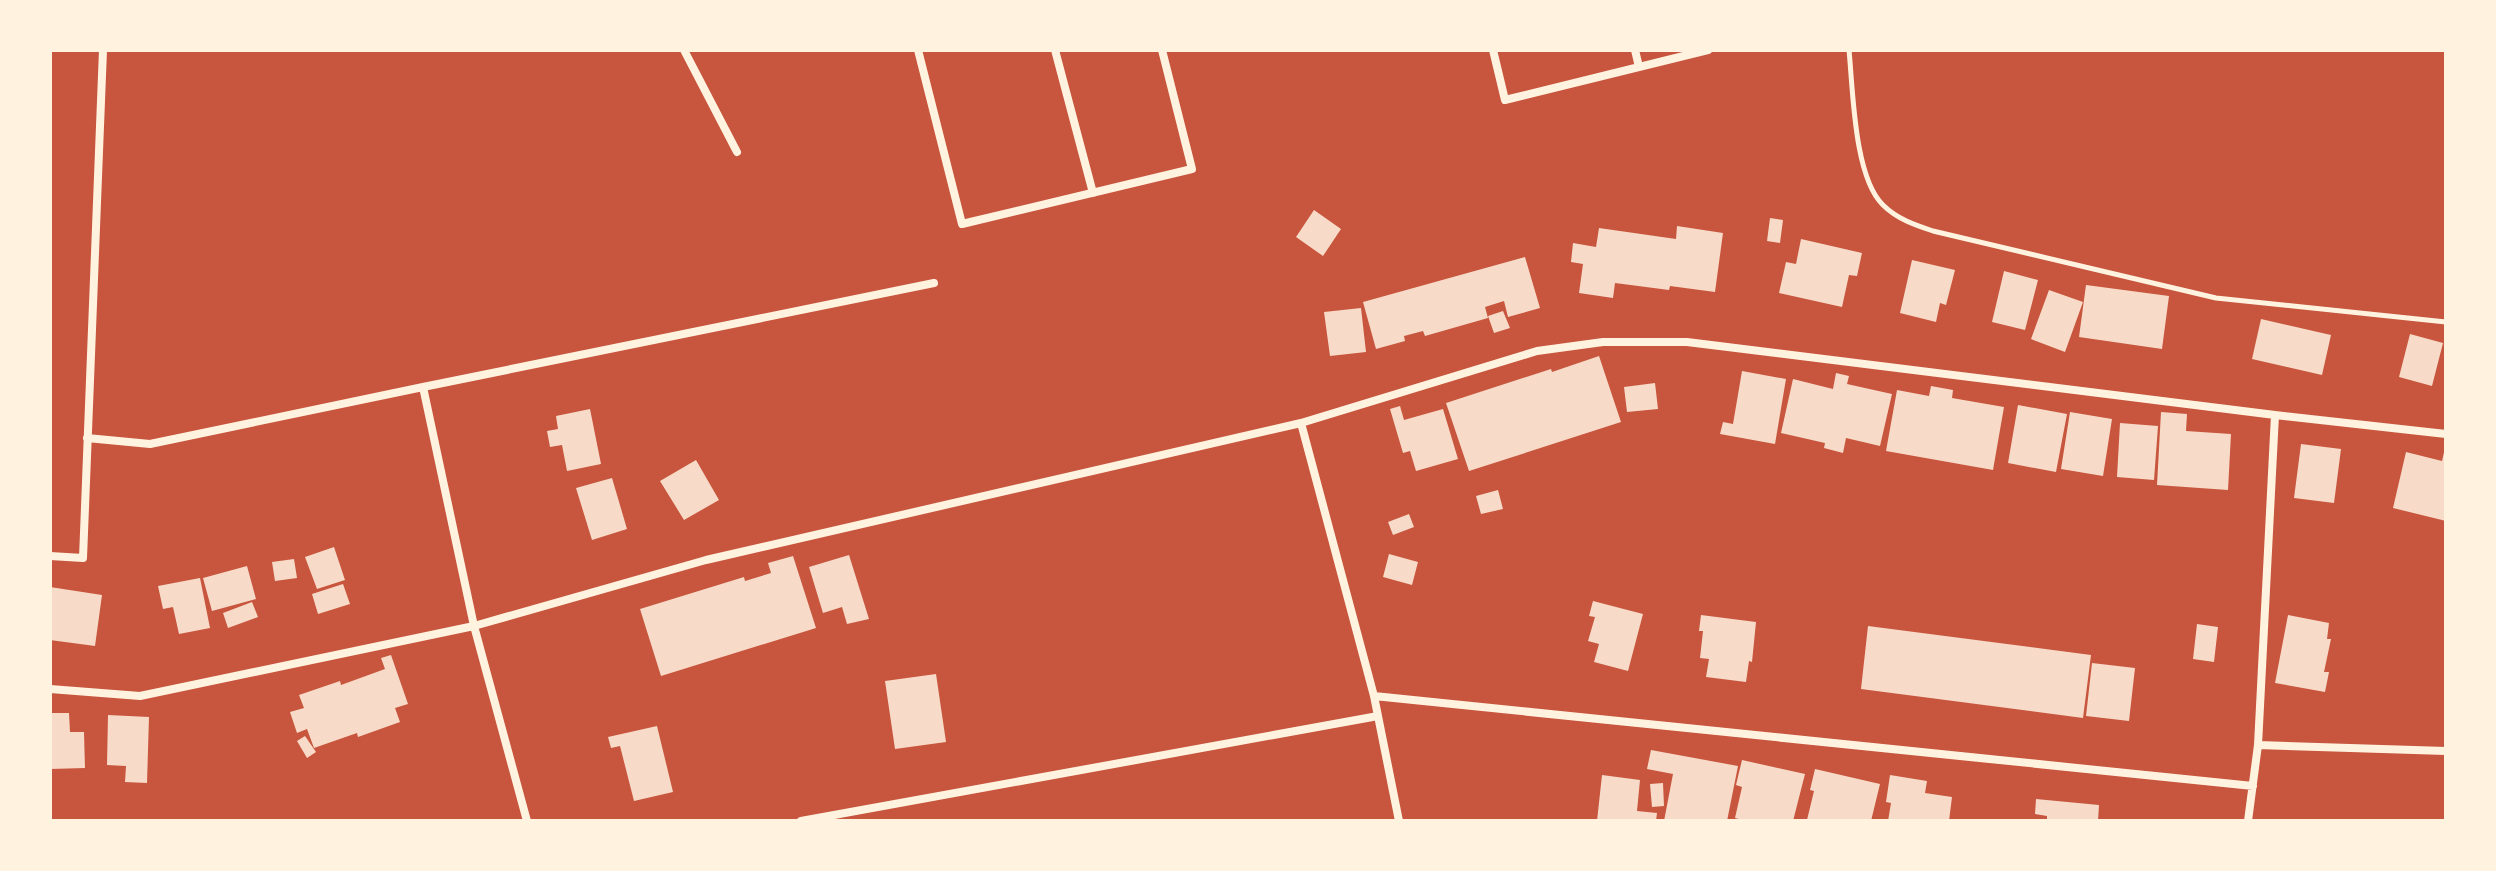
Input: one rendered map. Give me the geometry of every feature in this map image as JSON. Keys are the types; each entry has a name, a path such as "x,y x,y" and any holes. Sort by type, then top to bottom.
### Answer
{"street":[{"path":"50,556 83,558 103,50"},
{"path":"684,50 737,152"},
{"path":"918,50 962,224 1192,169 1162,50"},
{"path":"1055,50 1093,193"},
{"path":"1493,50 1505,100 1708,50"},
{"path":"1635,50 1639,67"},
{"path":"87,438 150,444 934,283"},
{"path":"50,689 140,696 474,626 706,560 1301,423 1537,351 1617,342 1687,342 2446,434"},
{"path":"423,387 474,626 527,821"},
{"path":"2248,821 2258,745 2275,415"},
{"path":"1301,423 1374,696 1399,821"},
{"path":"1374,696 2253,786"},
{"path":"801,821 1378,716"},
{"path":"2258,745 2446,751"}],"lane":[{"path":"1849,50 1859,149 1868,179 1882,204 1907,222 1933,231 2216,298 2446,322"}],"building":[{"path":"1314,210 1341,229 1323,256 1296,237"},
{"path":"1770,218 1783,220 1780,243 1767,241"},
{"path":"1677,226 1723,233 1715,292 1615,283 1613,298 1579,293 1583,264 1571,262 1573,243 1596,247 1599,228 1676,239"},
{"path":"1801,239 1862,253 1857,276 1849,275 1842,307 1779,293 1786,262 1796,264"},
{"path":"1525,257 1540,308 1508,317 1504,301 1485,307 1488,318 1425,336 1423,331 1404,336 1405,341 1376,349 1363,302"},
{"path":"1912,260 1955,270 1946,305 1940,303 1936,322 1900,313"},
{"path":"2004,271 2038,280 2025,330 1992,322"},
{"path":"2086,285 2169,296 2162,349 2079,337"},
{"path":"2049,290 2083,302 2065,352 2031,339"},
{"path":"1361,308 1366,352 1330,356 1324,312"},
{"path":"1503,311 1510,328 1494,333 1488,316"},
{"path":"2261,319 2331,335 2322,375 2252,359"},
{"path":"2410,334 2443,343 2432,386 2399,377"},
{"path":"1599,356 1621,422 1469,471 1446,403"},
{"path":"1742,371 1786,379 1775,444 1720,434 1723,422 1733,424"},
{"path":"1836,373 1849,376 1847,384 1892,394 1880,446 1846,438 1843,453 1824,448 1825,443 1781,433 1793,379 1833,389"},
{"path":"1655,383 1658,409 1627,412 1624,387"},
{"path":"1931,386 1953,390 1952,398 2004,407 1993,470 1886,451 1897,390 1929,396"},
{"path":"2018,405 2067,414 2056,472 2008,463"},
{"path":"1400,406 1404,420 1443,409 1458,459 1416,471 1410,451 1403,453 1390,409"},
{"path":"590,409 601,464 567,471 562,445 550,447 547,431 558,429 556,416"},
{"path":"2070,412 2112,419 2103,476 2061,469"},
{"path":"2161,412 2187,414 2186,431 2231,434 2228,490 2157,485"},
{"path":"2120,423 2158,426 2154,480 2117,477"},
{"path":"2301,444 2341,449 2334,503 2294,498"},
{"path":"2445,448 2446,521 2393,508 2406,452 2442,461"},
{"path":"696,460 719,500 684,520 660,481"},
{"path":"612,478 627,529 592,540 576,488"},
{"path":"1498,490 1503,509 1481,514 1476,496"},
{"path":"1409,514 1414,527 1393,535 1388,522"},
{"path":"334,547 345,580 317,589 305,557"},
{"path":"1389,554 1418,562 1412,585 1383,577"},
{"path":"849,555 869,619 847,624 842,607 823,613 809,567"},
{"path":"793,556 816,628 661,676 640,609 744,577 745,581 771,573 768,563"},
{"path":"294,559 297,578 275,581 272,562"},
{"path":"247,566 256,599 212,611 203,578"},
{"path":"200,578 210,628 179,634 173,607 163,609 158,586"},
{"path":"343,584 350,604 318,614 312,594"},
{"path":"50,587 102,595 95,646 50,640"},
{"path":"1593,601 1643,614 1628,671 1594,662 1599,644 1588,641 1595,617 1589,616"},
{"path":"252,602 258,617 228,628 223,613"},
{"path":"1701,615 1756,622 1752,662 1749,661 1746,682 1706,677 1709,659 1700,658"},
{"path":"2288,615 2329,623 2327,639 2331,639 2324,672 2329,672 2325,692 2275,683"},
{"path":"2197,624 2218,627 2214,662 2193,659"},
{"path":"1868,626 2091,655 2083,718 1861,689"},
{"path":"391,655 408,704 395,708 400,722 314,748 307,729 297,733 290,712 304,708 299,695 340,681 341,685 385,669 381,658"},
{"path":"2092,663 2135,668 2129,721 2086,716"},
{"path":"936,674 946,742 895,749 885,681"},
{"path":"50,713 69,713 70,732 84,732 85,768 50,769"},
{"path":"108,715 149,717 147,783 125,782 126,766 107,765"},
{"path":"657,726 673,792 634,801 620,746 611,748 608,737"},
{"path":"305,736 316,752 307,758 297,741"},
{"path":"1651,750 1738,766 1727,821 1664,821 1673,774 1647,769"},
{"path":"1742,760 1805,774 1793,821 1746,821 1735,818 1742,787 1736,785"},
{"path":"1815,769 1880,784 1871,821 1807,820 1814,791 1810,790"},
{"path":"1602,775 1640,780 1637,811 1657,813 1656,821 1597,821"},
{"path":"1890,775 1927,781 1925,793 1952,797 1949,821 1888,821 1891,803 1886,802"},
{"path":"1663,783 1664,806 1652,807 1650,784"},
{"path":"2036,799 2099,805 2098,821 2047,821 2047,816 2035,814"}]}
